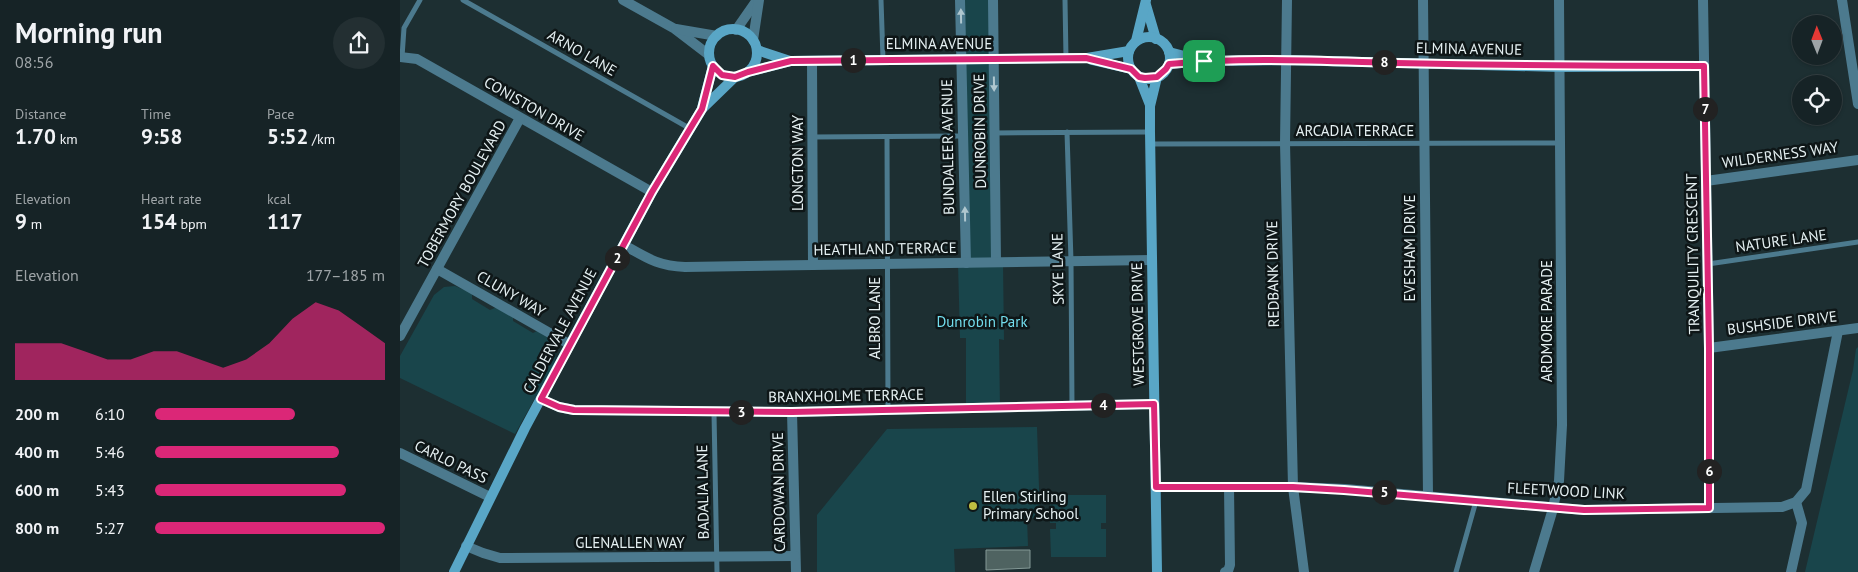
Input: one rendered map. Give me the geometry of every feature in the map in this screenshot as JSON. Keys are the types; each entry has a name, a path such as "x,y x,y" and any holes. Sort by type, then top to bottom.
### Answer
{"street":[{"path":"623,0 675,29 709,55"},
{"path":"736,30 758,0"},
{"path":"755,45 743,32 736,30 723,32 712,41 709,55 713,66 722,75 735,77 748,72 756,62 755,45 758,0"},
{"name":"BUNDALEER AVENUE","path":"960,0 966,263"},
{"name":"DUNROBIN DRIVE","path":"993,0 996,262"},
{"name":"REDBANK DRIVE","path":"1287,0 1285,144 1293,487 1304,572"},
{"name":"EVESHAM DRIVE","path":"1423,0 1428,496"},
{"name":"ARDMORE PARADE","path":"1534,572 1554,506 1559,481 1562,424 1559,0"},
{"name":"TRANQUILITY CRESCENT","path":"1703,0 1709,348 1709,508"},
{"path":"1842,0 1858,104"},
{"path":"1146,2 1156,39"},
{"path":"1136,41 1149,37 1156,39 1166,46 1169,64 1157,77 1151,79 1139,77 1131,69 1128,58 1129,51 1136,41 1146,2"},
{"path":"675,29 717,36"},
{"name":"ELMINA AVENUE","path":"755,45 791,61"},
{"name":"ELMINA AVENUE","path":"748,72 791,61 1086,58 1129,51"},
{"name":"ELMINA AVENUE","path":"1168,52 1204,61"},
{"name":"CONISTON DRIVE","path":"401,57 417,59 652,192"},
{"name":"ELMINA AVENUE","path":"1086,58 1131,69"},
{"name":"ELMINA AVENUE","path":"1169,64 1204,61 1285,60 1560,66 1704,66"},
{"name":"LONGTON WAY","path":"812,61 813,264"},
{"name":"CALDERVALE AVENUE","path":"702,109 713,66"},
{"name":"CALDERVALE AVENUE","path":"454,572 490,497 569,344 652,192 702,109 735,77"},
{"name":"WESTGROVE DRIVE","path":"1139,77 1150,106"},
{"name":"WESTGROVE DRIVE","path":"1156,572 1150,106 1157,77"},
{"name":"TOBERMORY BOULEVARD","path":"400,336 404,321 437,270 520,118"},
{"name":"WILDERNESS WAY","path":"1706,181 1858,160"},
{"name":"HEATHLAND TERRACE","path":"624,245 668,266 1152,260"},
{"name":"CLUNY WAY","path":"437,270 569,344"},
{"name":"BUSHSIDE DRIVE","path":"1709,348 1858,328"},
{"path":"1791,572 1802,522 1796,502 1806,490 1838,331"},
{"name":"BRANXHOLME TERRACE","path":"541,399 559,407 574,410 714,413 1154,404"},
{"name":"CARDOWAN DRIVE","path":"792,412 796,572"},
{"name":"CARLO PASS","path":"400,453 490,497"},
{"name":"FLEETWOOD LINK","path":"1156,487 1293,487 1428,496 1584,510 1782,507 1796,502"},
{"path":"1225,572 1230,565 1229,487"},
{"name":"GLENALLEN WAY","path":"466,546 500,558 795,556"}],"lane":[{"path":"401,57 404,28 420,0"},
{"name":"ARNO LANE","path":"463,0 689,128"},
{"path":"881,0 883,59"},
{"path":"1065,0 1066,58"},
{"name":"SKYE LANE","path":"1067,132 1071,261 1072,406"},
{"path":"995,133 1150,132"},
{"path":"812,138 963,136"},
{"name":"ALBRO LANE","path":"887,137 888,410"},
{"name":"ARCADIA TERRACE","path":"1150,144 1560,143"},
{"name":"NATURE LANE","path":"1708,264 1858,242"},
{"name":"BADALIA LANE","path":"714,413 717,572"},
{"path":"1456,572 1476,500"}],"green space":[{"name":"Dunrobin Park","path":"960,0 993,0 996,262 1003,262 1004,340 999,339 1000,408 966,411 966,338 960,338 958,263 965,263"},
{"path":"455,286 472,293 472,299 490,310 497,307 513,316 513,321 533,333 537,331 552,341 556,348 553,366 515,434 400,378 400,356 434,295 444,287"},
{"path":"1858,347 1858,572 1805,572 1853,370 1856,349"},
{"path":"1037,427 1040,518 1027,518 1028,546 954,549 955,572 817,572 817,515 887,429"},
{"path":"1050,495 1106,495 1106,523 1101,523 1101,529 1106,529 1106,557 1051,557 1050,529 1056,529 1056,523 1050,523"}],"building":[{"path":"986,550 1030,550 1030,568 986,570"}],"place":[{"name":"Ellen Stirling Primary School","path":"973,506"}],"route":[{"path":"1086,58 1131,69 1139,77 1151,79 1162,74 1169,64 1204,61 1285,60 1560,66 1704,66 1709,348 1709,508 1584,510 1428,496 1293,487 1156,487 1154,404 714,413 574,410 559,407 541,399 652,192 702,109 713,66 722,75 735,77 791,61 1086,58"}]}
